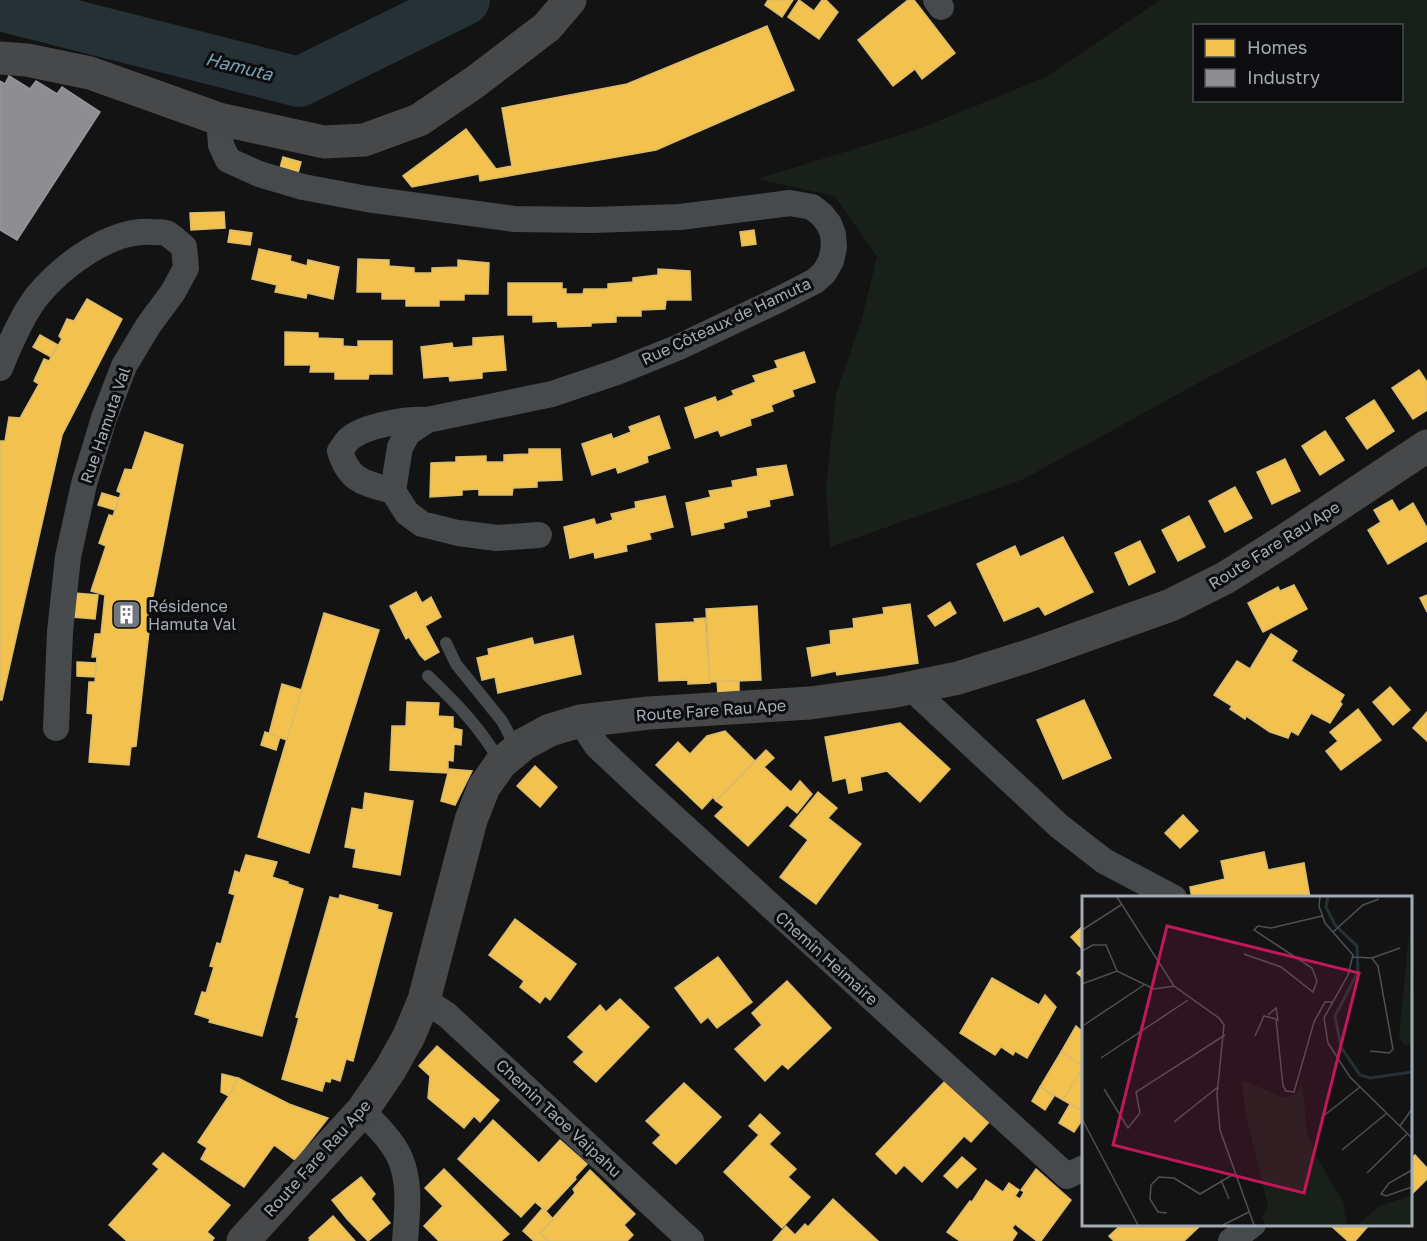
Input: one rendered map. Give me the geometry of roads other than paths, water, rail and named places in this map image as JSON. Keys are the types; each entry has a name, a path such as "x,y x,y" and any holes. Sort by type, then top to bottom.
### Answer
{"main road":[{"path":"0,58 27,60 90,73 219,119 324,142 364,140 418,120 475,82 547,27 570,0"},
{"name":"Route Fare Rau Ape","path":"243,1241 362,1111 390,1070 409,1036 424,1000 471,820 484,787 509,756 550,730 580,721 649,713 810,703 958,678 1031,656 1171,605 1225,578 1423,456"}],"street":[{"name":"Rue Côteaux de Hamuta","path":"219,119 221,145 228,160 259,174 303,187 367,199 514,219 591,220 680,217 790,203 812,207 822,214 829,224 834,247 831,261 824,273 815,281 780,299 679,347 552,394 428,420 409,419 366,430 349,439 340,451 345,465 353,477 393,491 400,447 408,433 428,420"},
{"name":"Rue Hamuta Val","path":"0,368 10,344 38,296 63,270 87,252 112,239 141,231 165,233 184,247 186,268 173,292 148,326 124,366 104,418 84,484 68,557 60,632 56,729"},
{"path":"393,491 407,513 422,524 458,533 497,538 539,535"},
{"path":"910,687 1059,826 1104,861 1172,896"},
{"name":"Chemin Heimaire","path":"580,721 597,746 638,785 1067,1176 1082,1168"},
{"name":"Chemin Taoe Vaipahu","path":"424,1000 447,1015 683,1238"},
{"path":"362,1111 380,1129 400,1157 407,1185 405,1241"},
{"path":"1231,1241 1250,1226"}],"lane":[{"path":"446,643 456,664 502,720 509,756"},
{"path":"428,676 465,711 484,735 509,756"}],"waterway":[{"name":"Hamuta","path":"0,6 299,82 465,0"}],"place":[{"name":"Résidence Hamuta Val","path":"127,615"}]}
